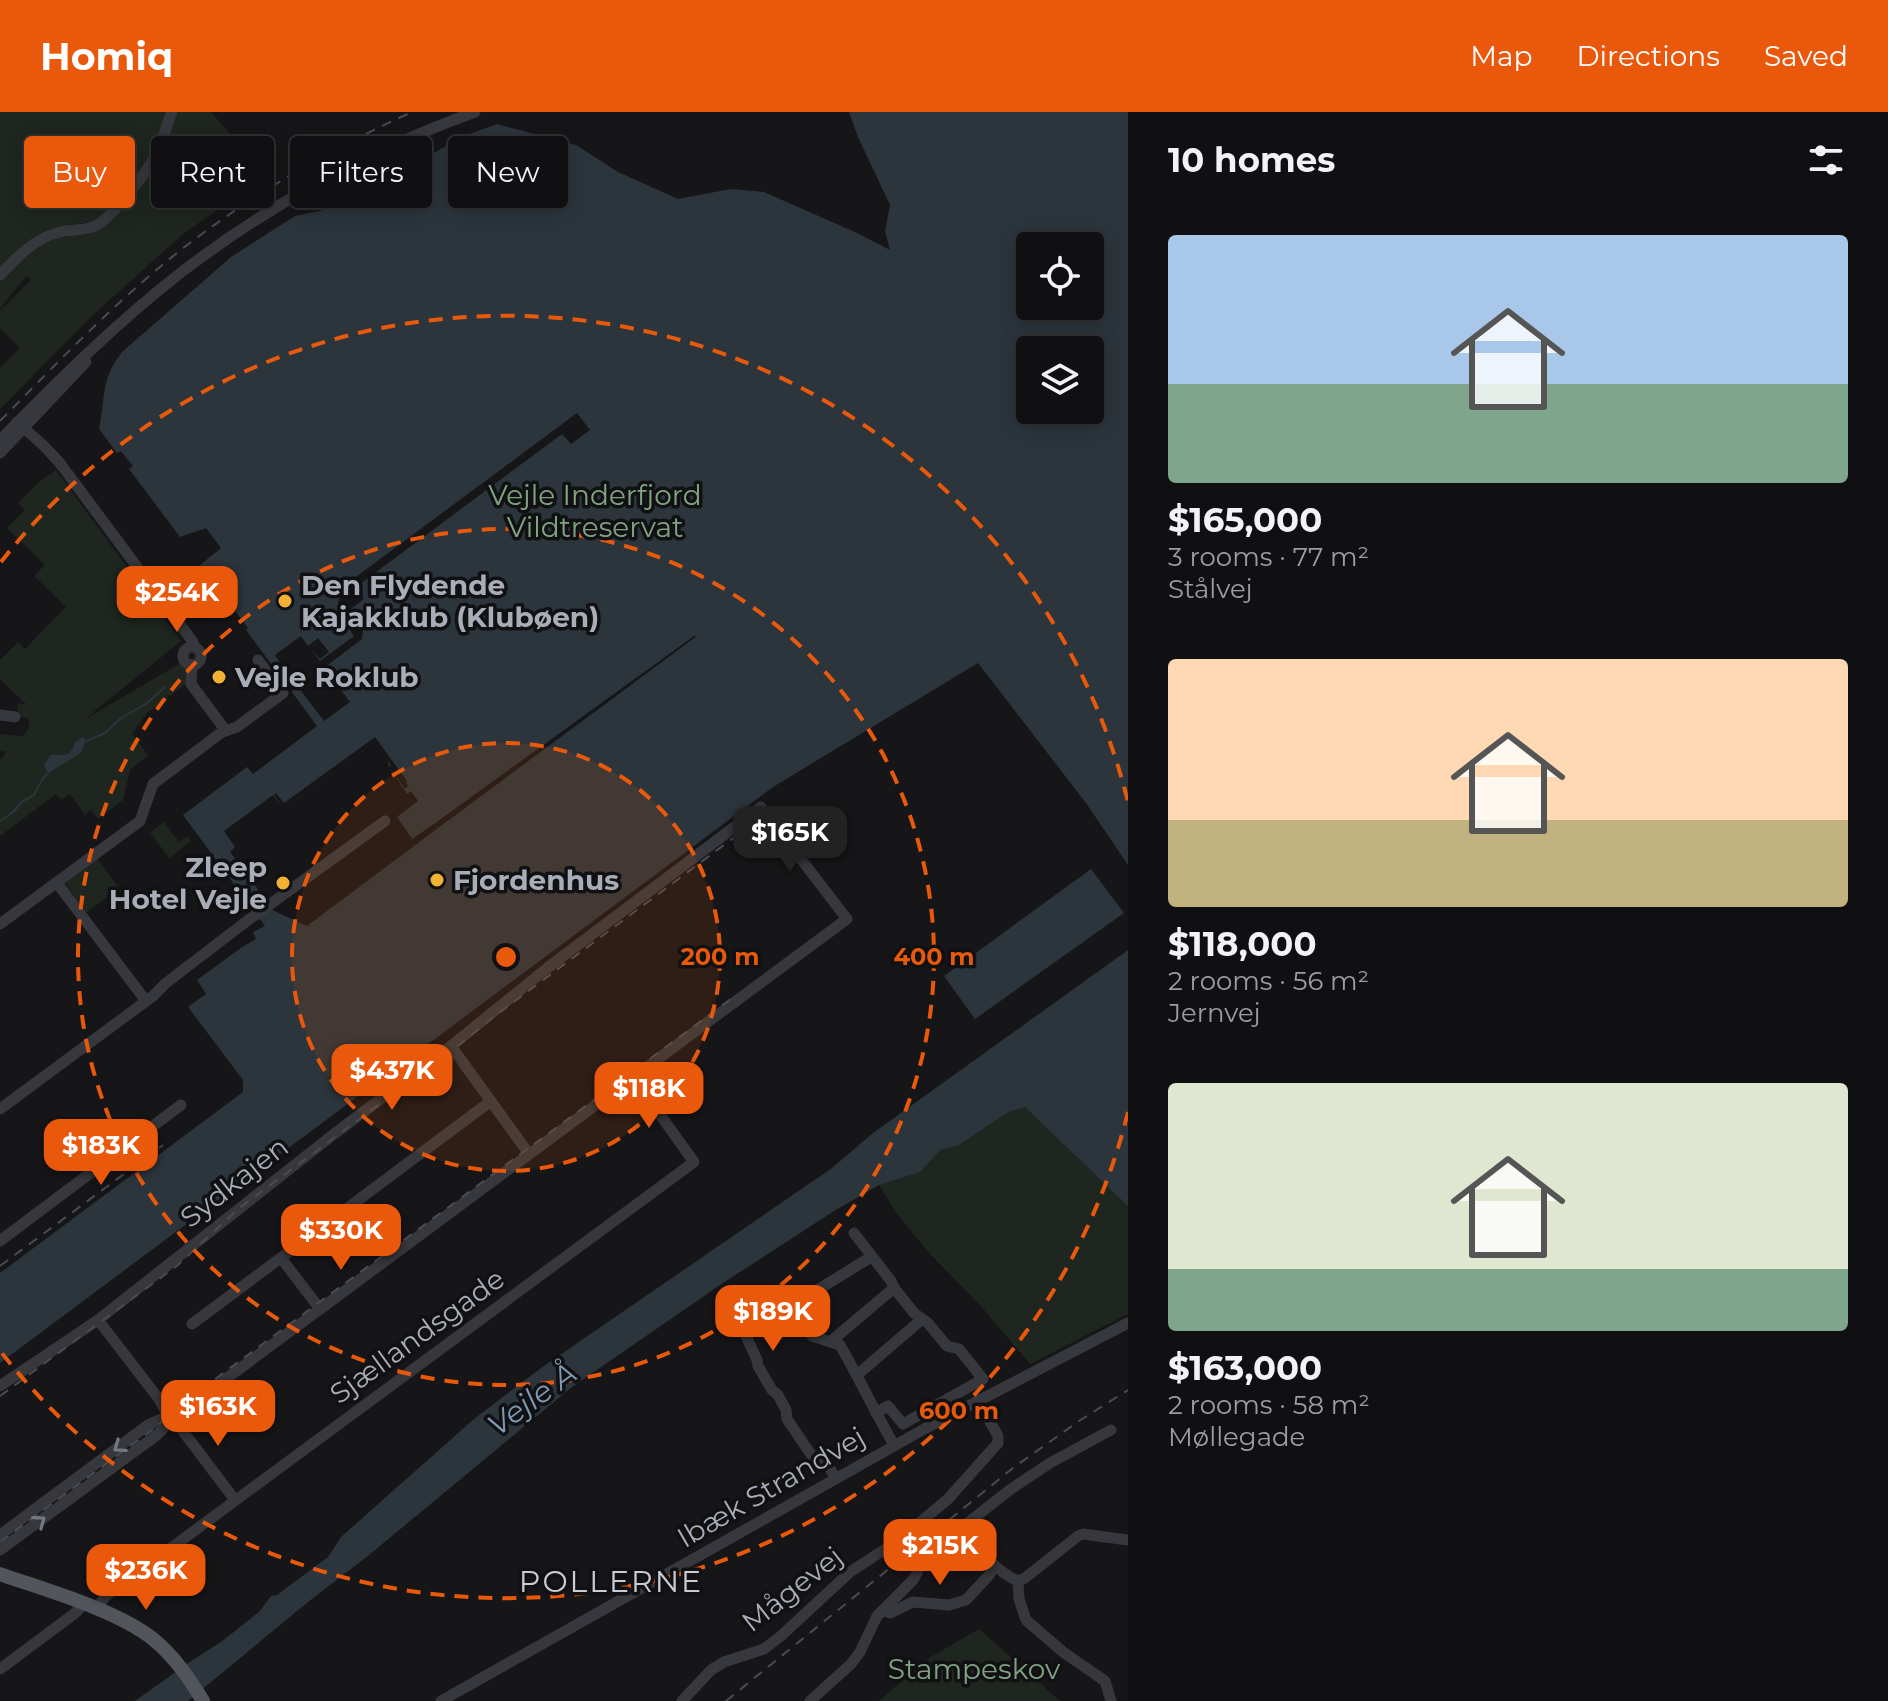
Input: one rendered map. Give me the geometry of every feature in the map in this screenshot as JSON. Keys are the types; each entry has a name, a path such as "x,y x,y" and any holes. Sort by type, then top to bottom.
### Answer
{"main road":[{"path":"0,1574 90,1607 145,1634 178,1664 203,1701"}],"street":[{"path":"0,275 20,253 44,238 64,231 89,228 107,216 157,153 172,112"},
{"path":"0,453 72,367 181,273 266,213 364,158 475,112"},
{"path":"0,440 21,425"},
{"path":"21,425 59,462 193,641 194,647 187,649 183,655 185,661 192,665 191,684 226,731"},
{"path":"0,924 140,821 153,784 283,693 258,660"},
{"path":"0,715 15,717"},
{"name":"Sydkajen","path":"0,1386 98,1320 334,1134 549,973 761,807 847,919 633,1077"},
{"path":"0,1109 270,904 385,821"},
{"path":"57,883 150,998"},
{"path":"451,1046 529,1154"},
{"path":"0,1535 148,1425 170,1417 320,1309 633,1077"},
{"name":"Sjællandsgade","path":"0,1669 74,1614 106,1596 694,1162 633,1077"},
{"path":"192,1324 491,1101"},
{"path":"0,1241 181,1105"},
{"path":"854,1233 921,1320 927,1322 947,1346 959,1349 983,1379 903,1424 888,1406 876,1413"},
{"path":"836,1478 828,1466 814,1459 787,1419 786,1410 758,1366 746,1336 871,1257"},
{"path":"281,1258 320,1309"},
{"path":"830,1342 894,1288"},
{"path":"793,1305 812,1336 840,1345 894,1445"},
{"path":"98,1320 235,1500"},
{"path":"857,1375 921,1320"},
{"name":"Ibæk Strandvej","path":"441,1701 894,1445 1128,1323"},
{"name":"Mågevej","path":"682,1701 711,1670 724,1662 764,1649 850,1572 899,1540 948,1499 998,1443 998,1436 978,1400"},
{"path":"0,1550 157,1435 170,1417"},
{"path":"918,1565 930,1559 951,1536 1011,1489 1050,1463 1111,1430"},
{"path":"963,1527 994,1565 1018,1581 1083,1534 1128,1540"},
{"path":"810,1701 851,1664 872,1625 917,1573 918,1565 899,1540"},
{"path":"883,1610 890,1613 913,1602 949,1605 966,1600 990,1574 994,1565"},
{"path":"1018,1581 1019,1599 1026,1620 1063,1652 1105,1681 1111,1701"}],"green space":[{"path":"0,112 167,112 158,136 151,136 151,156 135,176 135,136 24,136 24,208 109,208 92,222 67,225 0,269"},
{"path":"175,112 211,112 232,136 162,136"},
{"path":"151,156 151,208 220,208 183,234 93,315 0,409 0,368 20,348 0,328 0,311 31,280 26,276 0,309 0,280 50,239 91,231 118,208 135,208 135,186"},
{"path":"56,470 181,641 85,719 181,663 186,668 186,684 147,713 132,734 148,755 130,770 123,800 98,819 91,810 85,815 70,794 61,800 56,794 0,836 0,761 6,752 0,751 0,734 23,736 29,724 28,718 17,714 18,704 26,704 0,679 0,660 18,642 25,649 66,607 34,576 45,565 7,528 25,510 18,503"},
{"path":"164,822 179,842 188,836 191,841 169,858 150,832"},
{"path":"97,858 119,888 86,913 66,884"},
{"path":"1128,950 1128,1314 1030,1364 980,1305 930,1254 897,1214 879,1185"},
{"name":"Stampeskov","path":"979,1629 1060,1701 879,1701 929,1658"}],"water":[{"name":"Vejle Inderfjord Vildtreservat","path":"849,112 1128,112 1128,865 1086,803 978,663 773,787 0,1363 0,1273 243,1092 243,1080 188,1007 206,994 197,980 256,939 253,932 265,926 183,815 247,767 253,774 317,726 200,565 221,548 206,528 180,537 129,469 133,466 121,451 117,453 99,429 107,380 122,352 231,257 295,216 331,208 432,208 432,154 448,145 448,208 568,208 568,143 618,172 678,199 731,189 764,192 890,250 885,231 890,205","holes":["374,742 407,794 411,791 418,801 397,817 412,839 434,824 438,828 307,926 274,911 230,852 235,847 224,831 273,795 284,809"]},
{"name":"Vejle Inderfjord Vildtreservat","path":"497,124 542,136 464,136"},
{"path":"83,737 86,741 81,753 48,773 44,765 51,755 69,753 75,742"},
{"path":"1091,869 1124,913 975,1019 944,976"},
{"name":"Vejle Å","path":"1128,950 1128,1206 1025,1107 1008,1112 959,1145 940,1150 920,1172 879,1185 834,1211 572,1387 188,1701 135,1701 221,1642 259,1612 271,1596 277,1595 328,1557 341,1537 474,1419 541,1368 832,1168 873,1133"}],"pier":[{"path":"577,413 590,430 571,444 562,434 356,587 364,599 348,611 363,631 362,639 324,668 350,702 324,721 298,687 291,692 287,686 293,680 276,654 301,636 308,646 318,638 329,652 320,659 310,648 320,661 354,636 337,611 341,588"},
{"path":"697,636 438,828 434,824"},
{"path":"375,737 407,781 405,789 374,742 284,809 274,795 276,793 284,803"}],"waterway":[{"path":"87,741 105,733 165,687"},
{"path":"0,821 34,795 48,773"}],"railway":[{"path":"0,421 111,311 182,249 293,174 351,141 412,112"},
{"path":"0,1396 178,1265 238,1209 760,818"},
{"path":"0,1542 152,1430 188,1399 735,996"},
{"path":"0,1266 163,1145"},
{"path":"726,1701 1013,1468 1128,1390"}],"place":[{"name":"Den Flydende Kajakklub (Klubøen)","path":"285,601"},
{"name":"Vejle Roklub","path":"219,677"},
{"name":"Fjordenhus","path":"437,880"},
{"name":"Zleep Hotel Vejle","path":"283,883"}],"district":[{"name":"POLLERNE","path":"611,1581"}]}
